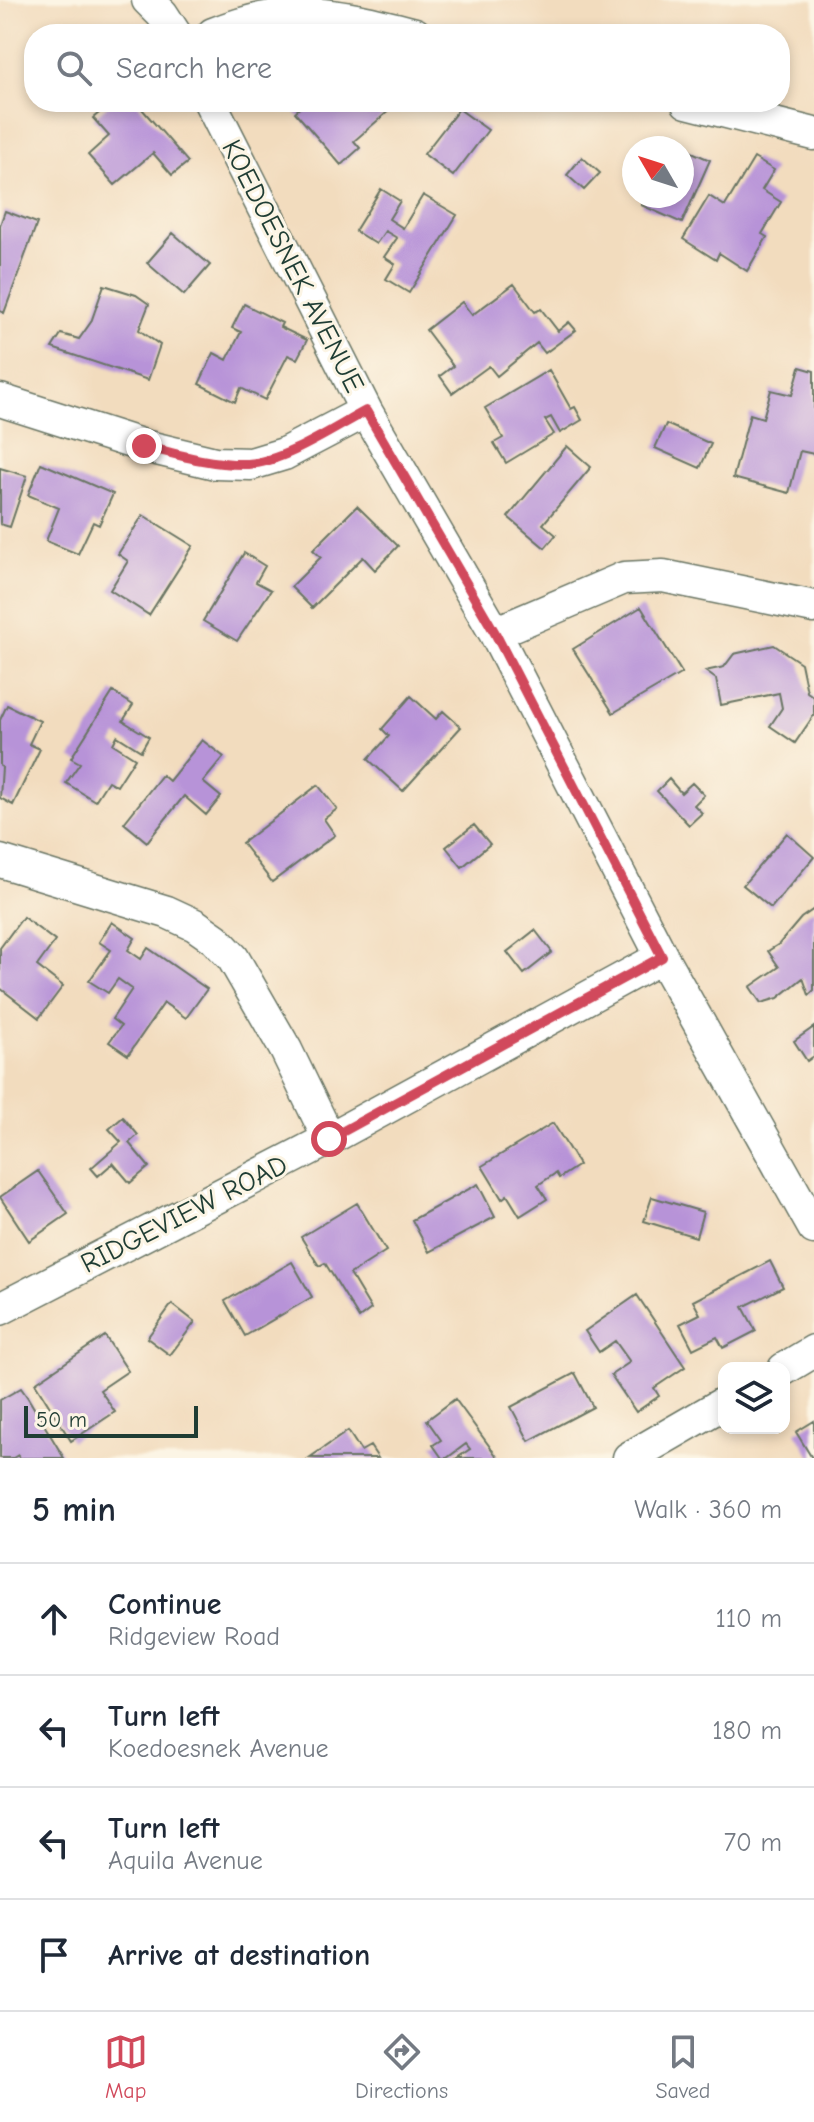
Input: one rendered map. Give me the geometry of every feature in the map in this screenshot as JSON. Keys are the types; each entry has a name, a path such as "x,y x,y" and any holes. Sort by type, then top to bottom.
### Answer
{"street":[{"path":"148,0 168,24"},
{"path":"242,24 283,13 307,13 374,24"},
{"name":"KOEDOESNEK AVENUE","path":"215,112 366,411 495,633 662,957 814,1228"},
{"path":"727,112 814,134"},
{"path":"0,400 144,446 215,463 239,464 251,464 284,454 366,411"},
{"path":"495,633 624,578 663,576 814,607"},
{"path":"0,861 167,912 215,939 233,958 286,1050 329,1139"},
{"name":"RIDGEVIEW ROAD","path":"0,1309 329,1139 662,957"},
{"path":"790,1365 814,1351"},
{"path":"629,1458 718,1406"}],"building":[{"path":"100,112 145,112 188,162 172,175 153,153 115,185 88,155 109,136 93,118"},
{"path":"295,112 387,112 354,141 360,148 341,165"},
{"path":"457,112 463,112 488,130 453,176 424,154"},
{"path":"694,153 710,160 694,196"},
{"path":"582,157 600,173 584,190 567,175"},
{"path":"754,158 774,170 762,190 781,202 762,234 767,237 747,271 719,253 716,260 683,239 709,196 725,206"},
{"path":"381,189 400,201 389,219 403,228 423,195 457,215 409,293 386,279 395,264 384,257 397,238 385,231 376,244 355,231"},
{"path":"648,208 689,208 682,223"},
{"path":"5,211 37,223 4,313 0,311 0,225"},
{"path":"173,233 210,265 184,295 147,263"},
{"path":"514,284 535,312 541,309 558,331 569,322 576,330 545,353 537,343 497,376 489,366 452,393 440,376 453,366 426,330 462,302 472,315"},
{"path":"104,285 136,295 149,304 139,330 160,345 148,380 52,348 61,334 79,339 91,322"},
{"path":"244,304 307,340 297,359 288,355 265,400 241,388 235,402 199,384 214,353 227,360 241,332 232,328"},
{"path":"800,367 814,371 814,454 800,451 789,493 733,478 750,414 763,418 771,390 792,395"},
{"path":"549,370 571,409 575,407 582,420 560,433 551,417 545,420 554,434 506,463 494,443 503,438 485,408"},
{"path":"666,424 711,444 700,468 655,448"},
{"path":"567,446 591,467 543,524 556,535 545,548 508,517"},
{"path":"41,463 113,494 99,525 93,522 78,554 46,541 59,508 28,495"},
{"path":"0,468 27,476 10,527 0,524"},
{"path":"357,506 398,546 375,570 363,557 312,608 291,587 321,557 313,550"},
{"path":"143,515 193,546 149,615 110,590 128,561 118,554"},
{"path":"244,553 265,566 256,582 271,590 237,641 203,621"},
{"path":"641,607 682,673 613,713 573,649"},
{"path":"774,645 801,663 807,692 814,697 814,715 795,743 770,726 782,708 779,693 721,705 716,679 705,671 724,667 734,654"},
{"path":"113,692 133,705 123,721 149,737 141,751 117,736 113,744 135,758 117,786 108,781 95,801 66,783 80,763 71,758"},
{"path":"411,696 436,719 443,711 461,727 403,791 368,759 389,736 382,729"},
{"path":"7,705 40,721 29,744 40,749 13,805 0,798 0,720"},
{"path":"202,740 224,757 203,782 221,797 206,815 184,796 147,842 124,823 162,775 169,781"},
{"path":"669,779 681,793 692,783 704,795 694,805 702,813 689,825 657,791"},
{"path":"318,785 337,809 324,819 335,835 272,882 242,843"},
{"path":"474,825 490,844 462,867 446,847"},
{"path":"787,833 814,857 771,908 743,885"},
{"path":"814,909 814,990 809,995 803,978 778,998 761,1003 750,987 779,967 768,951"},
{"path":"23,917 55,941 37,966 63,986 39,1018 0,988 0,948"},
{"path":"112,922 135,938 128,950 141,959 148,948 207,989 186,1018 164,1003 128,1055 109,1042 121,1026 112,1019 132,989 118,979 108,993 89,981 111,950 99,942"},
{"path":"535,930 552,952 524,974 507,952"},
{"path":"814,1027 814,1056 807,1061 794,1041"},
{"path":"123,1117 138,1135 129,1143 149,1167 130,1183 113,1163 98,1176 91,1168 121,1142 109,1129"},
{"path":"553,1123 579,1165 559,1178 556,1173 538,1185 547,1199 520,1216 507,1195 502,1199 482,1166"},
{"path":"38,1171 68,1214 29,1241 0,1197"},
{"path":"478,1184 495,1217 429,1252 412,1220"},
{"path":"652,1197 703,1212 696,1237 644,1221"},
{"path":"357,1203 386,1251 350,1274 371,1309 359,1318 325,1263 319,1266 301,1237"},
{"path":"770,1261 783,1287 743,1307 756,1331 723,1348 717,1337 693,1349 680,1324 700,1314 693,1301"},
{"path":"292,1262 312,1297 245,1336 225,1301"},
{"path":"637,1295 685,1367 654,1388 659,1396 636,1412 611,1375 630,1362 615,1341 599,1352 585,1331"},
{"path":"172,1304 195,1322 170,1355 147,1338"},
{"path":"105,1336 128,1371 100,1390 115,1412 71,1441 35,1383"},
{"path":"575,1373 593,1407 529,1441 511,1407"},
{"path":"21,1388 64,1458 20,1458 18,1455 0,1458 0,1400"},
{"path":"455,1399 498,1458 457,1458 470,1449 466,1444 447,1458 442,1458 433,1445 441,1440 427,1420"},
{"path":"814,1421 814,1458 812,1458 796,1432"},
{"path":"348,1431 361,1451 370,1446 378,1458 309,1458"}],"route":[{"path":"144,446 215,463 251,464 284,454 366,411 495,633 662,957 329,1139"}]}
